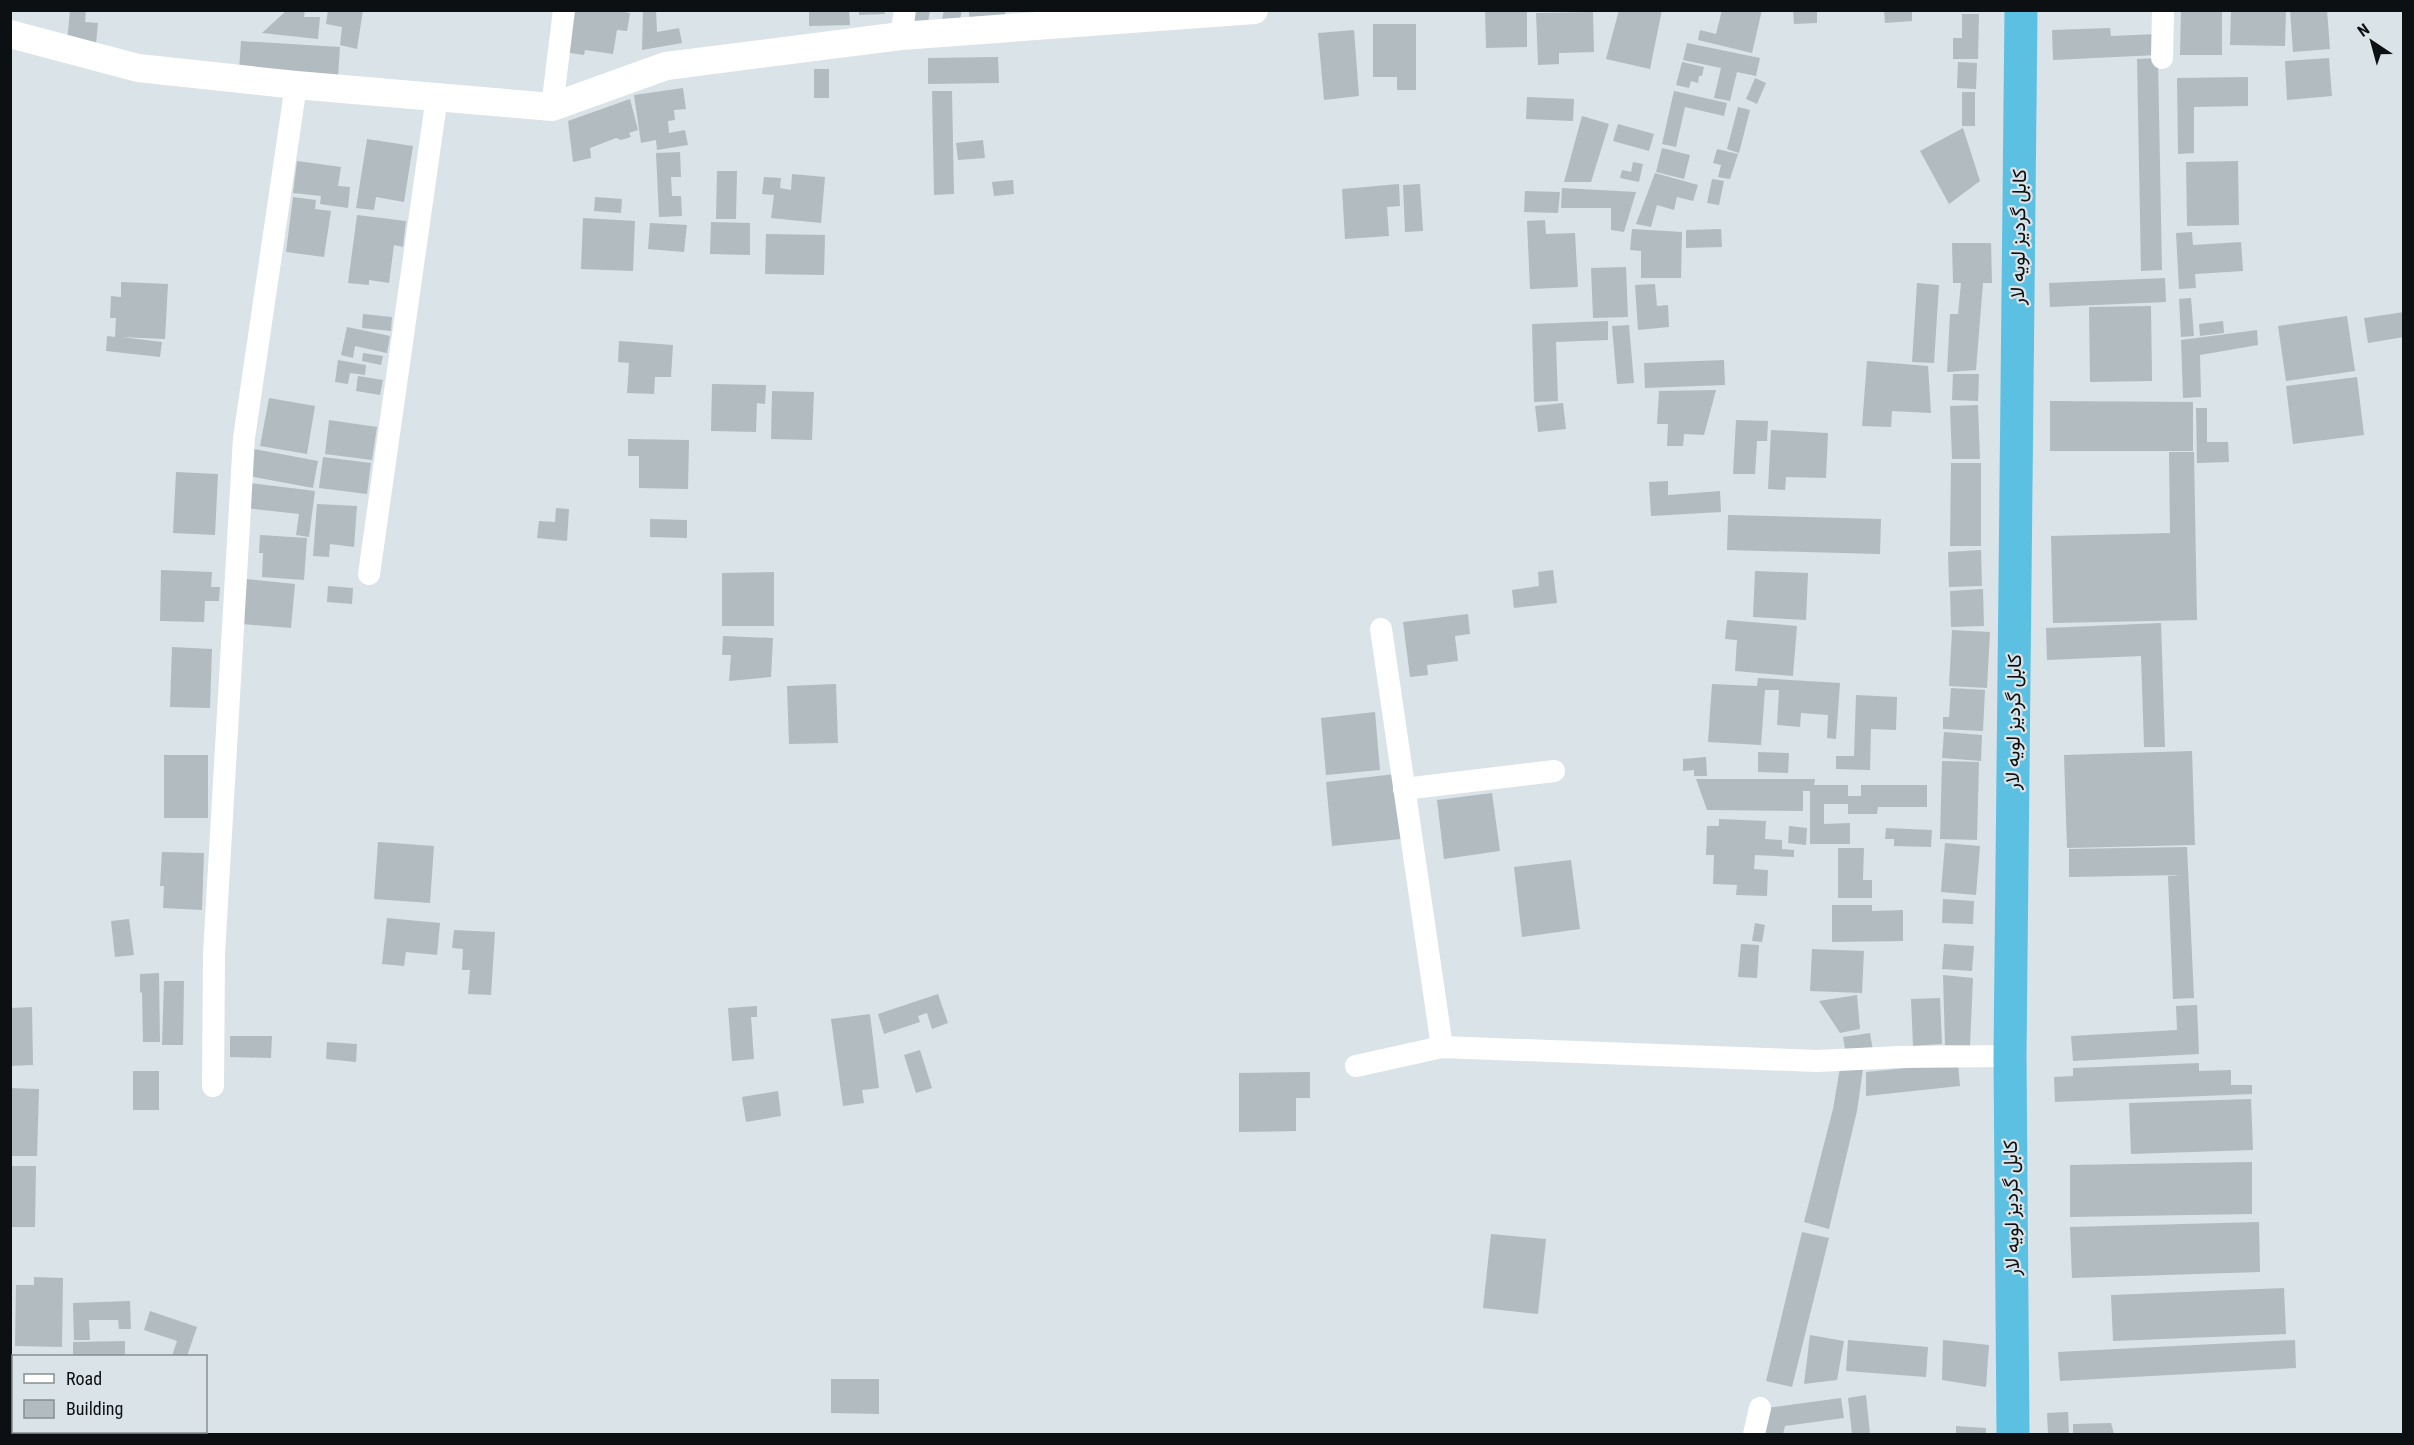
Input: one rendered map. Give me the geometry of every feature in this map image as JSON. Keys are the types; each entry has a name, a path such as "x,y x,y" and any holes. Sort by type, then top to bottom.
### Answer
{"highway":[{"name":"کابل گردیز لویه لار","path":"2013,1434 2010,1056 2021,10"}],"street":[{"path":"552,107 564,10"},
{"path":"10,34 138,68 296,85 552,107 666,66 903,23 1254,10"},
{"path":"2162,58 2163,10"},
{"path":"213,1086 214,954 244,438 296,85"},
{"path":"369,574 437,96"},
{"path":"1381,629 1442,1047"},
{"path":"1404,789 1554,771"},
{"path":"1356,1065 1442,1047 1817,1061 1899,1057 2010,1056"},
{"path":"1754,1434 1760,1408"}],"building":[{"path":"70,10 86,10 85,22 98,23 96,44 67,42"},
{"path":"287,10 305,10 304,17 320,17 318,39 262,33"},
{"path":"328,10 363,10 357,49 340,45 342,27 326,24"},
{"path":"570,10 611,10 630,13 627,31 617,30 613,54 585,50 584,55 564,52"},
{"path":"643,10 656,10 657,32 679,28 682,43 642,50"},
{"path":"809,10 849,10 850,25 809,26"},
{"path":"859,10 884,10 885,14 859,15"},
{"path":"912,10 930,10 927,29 909,28"},
{"path":"944,10 962,10 958,29 940,30"},
{"path":"1485,10 1527,10 1527,47 1486,48"},
{"path":"1619,10 1662,10 1650,69 1606,59"},
{"path":"1722,10 1762,10 1752,53 1698,40 1700,30 1716,34"},
{"path":"1793,10 1817,10 1817,23 1794,24"},
{"path":"1884,10 1912,10 1912,21 1885,23"},
{"path":"2181,10 2222,10 2222,55 2180,55"},
{"path":"2231,10 2286,10 2285,46 2230,45"},
{"path":"2290,10 2327,10 2330,49 2293,52"},
{"path":"1005,11 1006,27 970,28 969,12"},
{"path":"1593,12 1594,52 1559,53 1559,64 1538,65 1536,13"},
{"path":"1962,14 1979,14 1978,59 1953,59 1953,38 1962,38"},
{"path":"1373,24 1416,24 1416,90 1397,90 1397,77 1373,77"},
{"path":"2110,28 2111,36 2157,34 2157,55 2053,60 2052,30"},
{"path":"1354,30 1359,96 1324,100 1318,33"},
{"path":"241,41 340,47 338,76 239,70"},
{"path":"1687,43 1760,58 1756,76 1737,72 1730,101 1714,98 1721,68 1683,60"},
{"path":"998,57 999,83 928,84 928,58"},
{"path":"2158,58 2162,270 2141,271 2137,59"},
{"path":"2329,58 2332,96 2287,100 2285,61"},
{"path":"1682,62 1704,67 1698,83 1691,81 1689,88 1676,85"},
{"path":"1958,62 1977,63 1976,89 1957,88"},
{"path":"814,69 829,69 829,98 814,98"},
{"path":"2248,77 2248,106 2194,107 2194,153 2178,154 2177,78"},
{"path":"1755,78 1766,83 1757,104 1746,99"},
{"path":"683,88 686,109 674,110 675,120 668,121 669,133 685,130 688,145 657,150 656,140 641,143 634,95"},
{"path":"932,91 952,91 954,194 934,195"},
{"path":"1674,91 1727,103 1724,116 1685,107 1676,147 1662,144"},
{"path":"1962,92 1975,92 1975,126 1962,126"},
{"path":"1527,97 1574,99 1573,121 1526,119"},
{"path":"630,99 638,130 629,133 631,137 621,140 616,138 590,148 591,158 573,162 568,121"},
{"path":"1738,107 1750,110 1739,153 1727,149"},
{"path":"1582,116 1609,124 1591,182 1564,182"},
{"path":"1618,124 1654,134 1649,151 1613,141"},
{"path":"1963,128 1980,181 1949,204 1920,151"},
{"path":"367,139 413,146 404,202 376,197 374,210 356,208"},
{"path":"983,140 985,158 958,160 956,143"},
{"path":"1662,148 1690,155 1684,179 1656,172"},
{"path":"1717,149 1738,154 1730,179 1718,177 1721,165 1713,163"},
{"path":"680,152 681,177 671,177 672,196 681,196 682,216 659,217 656,153"},
{"path":"297,161 341,167 338,186 350,187 348,208 320,204 321,196 293,193"},
{"path":"2238,161 2239,225 2187,226 2186,162"},
{"path":"1633,162 1643,164 1639,182 1620,178 1622,170 1631,172"},
{"path":"717,171 737,171 736,219 716,219"},
{"path":"1655,173 1698,185 1693,201 1677,197 1674,210 1657,205 1651,227 1636,224"},
{"path":"792,174 825,177 821,223 771,218 774,195 762,194 764,177 781,178 780,188 791,190"},
{"path":"1712,179 1724,181 1719,205 1707,203"},
{"path":"1013,180 1014,194 994,196 992,182"},
{"path":"1399,184 1400,206 1387,207 1389,236 1345,239 1342,189"},
{"path":"1420,184 1423,231 1405,232 1403,185"},
{"path":"1562,188 1636,192 1624,232 1611,230 1611,208 1561,208"},
{"path":"1525,191 1560,192 1558,213 1524,212"},
{"path":"293,197 316,200 315,209 331,211 324,257 286,252"},
{"path":"595,197 622,199 621,213 594,211"},
{"path":"357,215 406,221 403,247 394,245 389,283 369,280 369,285 348,283"},
{"path":"583,218 635,221 633,271 581,269"},
{"path":"1545,220 1546,234 1575,233 1578,287 1530,289 1527,221"},
{"path":"711,222 750,223 750,255 710,254"},
{"path":"650,223 687,225 684,252 648,249"},
{"path":"1632,229 1682,232 1681,278 1641,278 1641,251 1630,250"},
{"path":"1721,229 1722,247 1686,248 1686,230"},
{"path":"2192,232 2193,245 2241,242 2243,271 2195,274 2196,288 2179,289 2176,233"},
{"path":"766,234 825,235 824,275 765,274"},
{"path":"1952,243 1991,243 1992,283 1983,283 1976,370 1947,372 1950,314 1958,314 1961,283 1953,283"},
{"path":"1626,267 1628,317 1593,318 1591,268"},
{"path":"2165,278 2166,302 2050,307 2049,283"},
{"path":"121,282 168,284 165,339 121,337 162,342 160,357 106,351 107,336 115,337 116,318 110,318 111,296 121,297"},
{"path":"1917,283 1939,285 1934,363 1912,362"},
{"path":"1655,284 1657,306 1668,305 1669,327 1638,330 1635,285"},
{"path":"2191,298 2194,336 2181,337 2179,299"},
{"path":"2151,306 2152,381 2090,382 2089,307"},
{"path":"2404,312 2404,337 2368,343 2364,318"},
{"path":"363,314 392,317 391,331 362,328"},
{"path":"2347,316 2355,371 2286,381 2278,326"},
{"path":"1608,321 1608,340 1556,342 1558,401 1534,402 1532,324"},
{"path":"2223,321 2224,333 2200,336 2199,324"},
{"path":"1629,325 1634,383 1617,384 1612,326"},
{"path":"347,327 390,336 387,353 355,346 353,358 341,355"},
{"path":"2257,330 2258,345 2200,355 2201,397 2183,398 2181,340"},
{"path":"619,341 673,345 671,377 655,377 654,394 627,393 629,363 618,362"},
{"path":"363,353 383,356 381,365 362,361"},
{"path":"338,360 366,365 365,375 350,373 348,384 335,382"},
{"path":"1724,360 1725,385 1645,388 1644,363"},
{"path":"1867,361 1928,366 1931,413 1892,411 1891,427 1862,426"},
{"path":"1953,374 1979,374 1978,401 1952,400"},
{"path":"358,376 383,380 380,395 356,391"},
{"path":"2357,377 2364,435 2293,444 2286,386"},
{"path":"712,384 766,385 765,404 757,403 756,432 711,431"},
{"path":"1716,390 1704,435 1684,434 1683,446 1667,446 1668,424 1657,424 1659,391"},
{"path":"772,391 814,392 812,440 771,439"},
{"path":"269,398 315,406 307,454 260,446"},
{"path":"2050,401 2193,402 2193,451 2050,451"},
{"path":"1563,403 1566,429 1538,432 1535,406"},
{"path":"1978,405 1980,459 1952,459 1950,406"},
{"path":"2196,408 2207,408 2207,442 2228,442 2229,462 2197,463"},
{"path":"329,420 377,427 372,460 325,454"},
{"path":"1736,420 1768,421 1767,441 1757,441 1755,474 1733,474"},
{"path":"1771,430 1828,433 1826,478 1786,477 1785,490 1768,489"},
{"path":"628,439 689,440 688,489 639,488 639,456 628,456"},
{"path":"254,449 318,461 313,488 249,476"},
{"path":"2169,452 2194,452 2197,620 2053,623 2051,536 2170,533"},
{"path":"323,457 371,463 367,494 319,488"},
{"path":"1951,463 1981,463 1981,546 1950,546"},
{"path":"176,472 218,474 215,535 173,533"},
{"path":"1668,481 1668,495 1720,491 1721,512 1651,516 1649,482"},
{"path":"249,483 315,491 309,537 296,535 299,514 246,508"},
{"path":"317,504 357,506 354,547 330,544 329,557 313,556"},
{"path":"556,508 569,509 567,541 537,538 539,521 555,522"},
{"path":"1728,515 1881,519 1880,554 1727,550"},
{"path":"650,519 687,520 687,538 650,537"},
{"path":"260,535 307,538 304,580 262,577 263,553 259,553"},
{"path":"1981,550 1982,586 1949,587 1948,552"},
{"path":"161,570 212,572 211,587 220,587 219,601 205,601 204,622 160,621"},
{"path":"1553,570 1557,603 1514,608 1512,590 1539,586 1538,572"},
{"path":"1755,571 1808,573 1806,620 1753,617"},
{"path":"774,572 774,626 722,626 722,573"},
{"path":"246,579 295,584 291,628 242,624"},
{"path":"328,586 353,588 352,604 327,602"},
{"path":"1983,589 1984,626 1951,627 1950,591"},
{"path":"1468,614 1470,634 1455,636 1458,661 1427,665 1428,675 1410,677 1403,622"},
{"path":"1727,620 1797,626 1793,676 1735,671 1737,640 1725,639"},
{"path":"2161,623 2165,747 2144,747 2141,656 2047,660 2046,628"},
{"path":"1952,630 1990,632 1987,688 1949,686"},
{"path":"723,636 773,638 771,677 729,681 731,655 722,655"},
{"path":"172,647 212,649 210,708 170,707"},
{"path":"1758,678 1840,683 1836,739 1827,738 1828,715 1801,713 1800,727 1777,725 1779,690 1765,690 1761,745 1708,742 1712,684 1757,686"},
{"path":"836,684 838,743 789,744 787,686"},
{"path":"1951,688 1985,690 1983,731 1943,729 1943,717 1949,717"},
{"path":"1856,695 1897,697 1896,730 1871,729 1870,770 1836,769 1836,756 1854,756"},
{"path":"1375,712 1380,770 1326,775 1321,718"},
{"path":"1944,732 1982,735 1981,761 1942,758"},
{"path":"2192,751 2195,845 2067,848 2064,755"},
{"path":"1758,752 1789,753 1788,773 1758,772"},
{"path":"164,755 208,755 208,818 164,818"},
{"path":"1706,757 1707,776 1694,776 1694,770 1683,771 1683,759"},
{"path":"1942,761 1979,762 1977,840 1940,839"},
{"path":"1395,774 1401,839 1332,846 1326,782"},
{"path":"1696,779 1815,779 1814,785 1848,785 1848,796 1861,796 1861,785 1927,785 1927,807 1878,807 1877,814 1848,814 1848,804 1824,804 1824,824 1850,823 1850,844 1810,844 1810,791 1803,791 1803,811 1707,810"},
{"path":"1492,793 1500,851 1444,859 1437,800"},
{"path":"1719,819 1766,821 1765,839 1782,840 1782,849 1794,850 1794,857 1755,855 1754,869 1768,870 1767,896 1736,895 1737,885 1713,884 1714,855 1706,855 1707,826 1719,826"},
{"path":"1789,826 1807,828 1806,845 1788,843"},
{"path":"1886,828 1932,830 1931,847 1894,846 1894,839 1885,839"},
{"path":"378,842 434,846 430,903 374,899"},
{"path":"1945,843 1980,846 1976,895 1941,892"},
{"path":"2187,847 2194,998 2173,999 2168,876 2182,875 2069,877 2069,849"},
{"path":"1838,848 1864,848 1863,880 1872,880 1872,898 1838,898"},
{"path":"162,852 204,853 202,910 163,908 164,886 160,886"},
{"path":"1571,860 1580,929 1522,937 1514,867"},
{"path":"1943,899 1974,901 1973,924 1942,923"},
{"path":"1832,905 1872,905 1872,911 1903,910 1903,941 1832,942"},
{"path":"387,918 440,923 437,955 406,952 404,966 382,964"},
{"path":"129,919 134,955 115,957 111,921"},
{"path":"1755,923 1765,925 1762,942 1752,941"},
{"path":"454,930 495,932 491,995 468,994 470,970 462,970 463,949 452,948"},
{"path":"1741,944 1759,945 1757,978 1738,977"},
{"path":"1944,944 1974,946 1972,971 1942,969"},
{"path":"1812,949 1864,951 1862,993 1810,991"},
{"path":"159,973 160,1042 143,1042 140,974"},
{"path":"1943,975 1973,978 1970,1046 1945,1045"},
{"path":"164,981 184,981 183,1045 162,1045"},
{"path":"938,994 948,1023 932,1029 927,1013 918,1016 920,1022 884,1034 878,1014"},
{"path":"1857,995 1860,1029 1840,1033 1819,1001"},
{"path":"1940,998 1942,1044 1913,1046 1911,999"},
{"path":"2197,1005 2199,1054 2073,1061 2071,1036 2177,1030 2176,1006"},
{"path":"757,1006 757,1017 751,1017 754,1059 732,1061 728,1008"},
{"path":"32,1007 33,1065 10,1066 10,1008"},
{"path":"870,1014 879,1088 862,1090 864,1103 843,1106 831,1019"},
{"path":"1870,1033 1873,1051 1846,1055 1843,1037"},
{"path":"230,1036 272,1036 271,1058 230,1057"},
{"path":"327,1042 357,1044 356,1062 326,1059"},
{"path":"920,1050 932,1088 916,1093 904,1055"},
{"path":"1841,1062 1864,1062 1857,1111 1829,1229 1804,1222 1833,1109"},
{"path":"1958,1063 1960,1086 1866,1096 1866,1072"},
{"path":"2199,1063 2199,1071 2231,1070 2231,1085 2252,1085 2252,1094 2055,1102 2054,1077 2073,1076 2073,1068"},
{"path":"133,1071 159,1071 159,1110 133,1110"},
{"path":"1310,1072 1310,1098 1296,1098 1296,1131 1239,1132 1239,1073"},
{"path":"10,1088 39,1089 37,1156 10,1156"},
{"path":"778,1091 781,1116 746,1122 742,1097"},
{"path":"2251,1099 2253,1150 2131,1154 2129,1103"},
{"path":"2252,1162 2252,1214 2070,1217 2070,1165"},
{"path":"10,1166 36,1166 35,1227 10,1227"},
{"path":"2259,1222 2260,1272 2072,1278 2070,1227"},
{"path":"1802,1232 1829,1238 1792,1387 1766,1381"},
{"path":"1491,1234 1546,1239 1538,1314 1483,1308"},
{"path":"34,1277 63,1278 62,1347 15,1346 16,1285 34,1285"},
{"path":"2284,1288 2286,1334 2113,1341 2111,1295"},
{"path":"130,1301 131,1329 119,1329 118,1320 89,1320 90,1340 74,1340 73,1303"},
{"path":"150,1311 197,1327 187,1355 172,1355 177,1341 144,1330"},
{"path":"1810,1335 1844,1341 1837,1380 1804,1384"},
{"path":"1848,1340 1928,1347 1926,1377 1846,1371"},
{"path":"1943,1340 1989,1345 1986,1387 1942,1380"},
{"path":"2295,1340 2296,1368 2060,1381 2058,1352"},
{"path":"125,1341 125,1355 73,1355 73,1342"},
{"path":"831,1379 879,1379 879,1414 831,1413"},
{"path":"1866,1395 1870,1434 1852,1434 1848,1398"},
{"path":"1841,1398 1844,1418 1785,1426 1783,1434 1762,1434 1767,1408"},
{"path":"2068,1412 2069,1434 2048,1434 2047,1413"},
{"path":"2111,1423 2114,1434 2073,1434 2073,1424"},
{"path":"1956,1426 1986,1428 1986,1434 1956,1434"},
{"path":"82,1433 138,1434 83,1434"}]}
